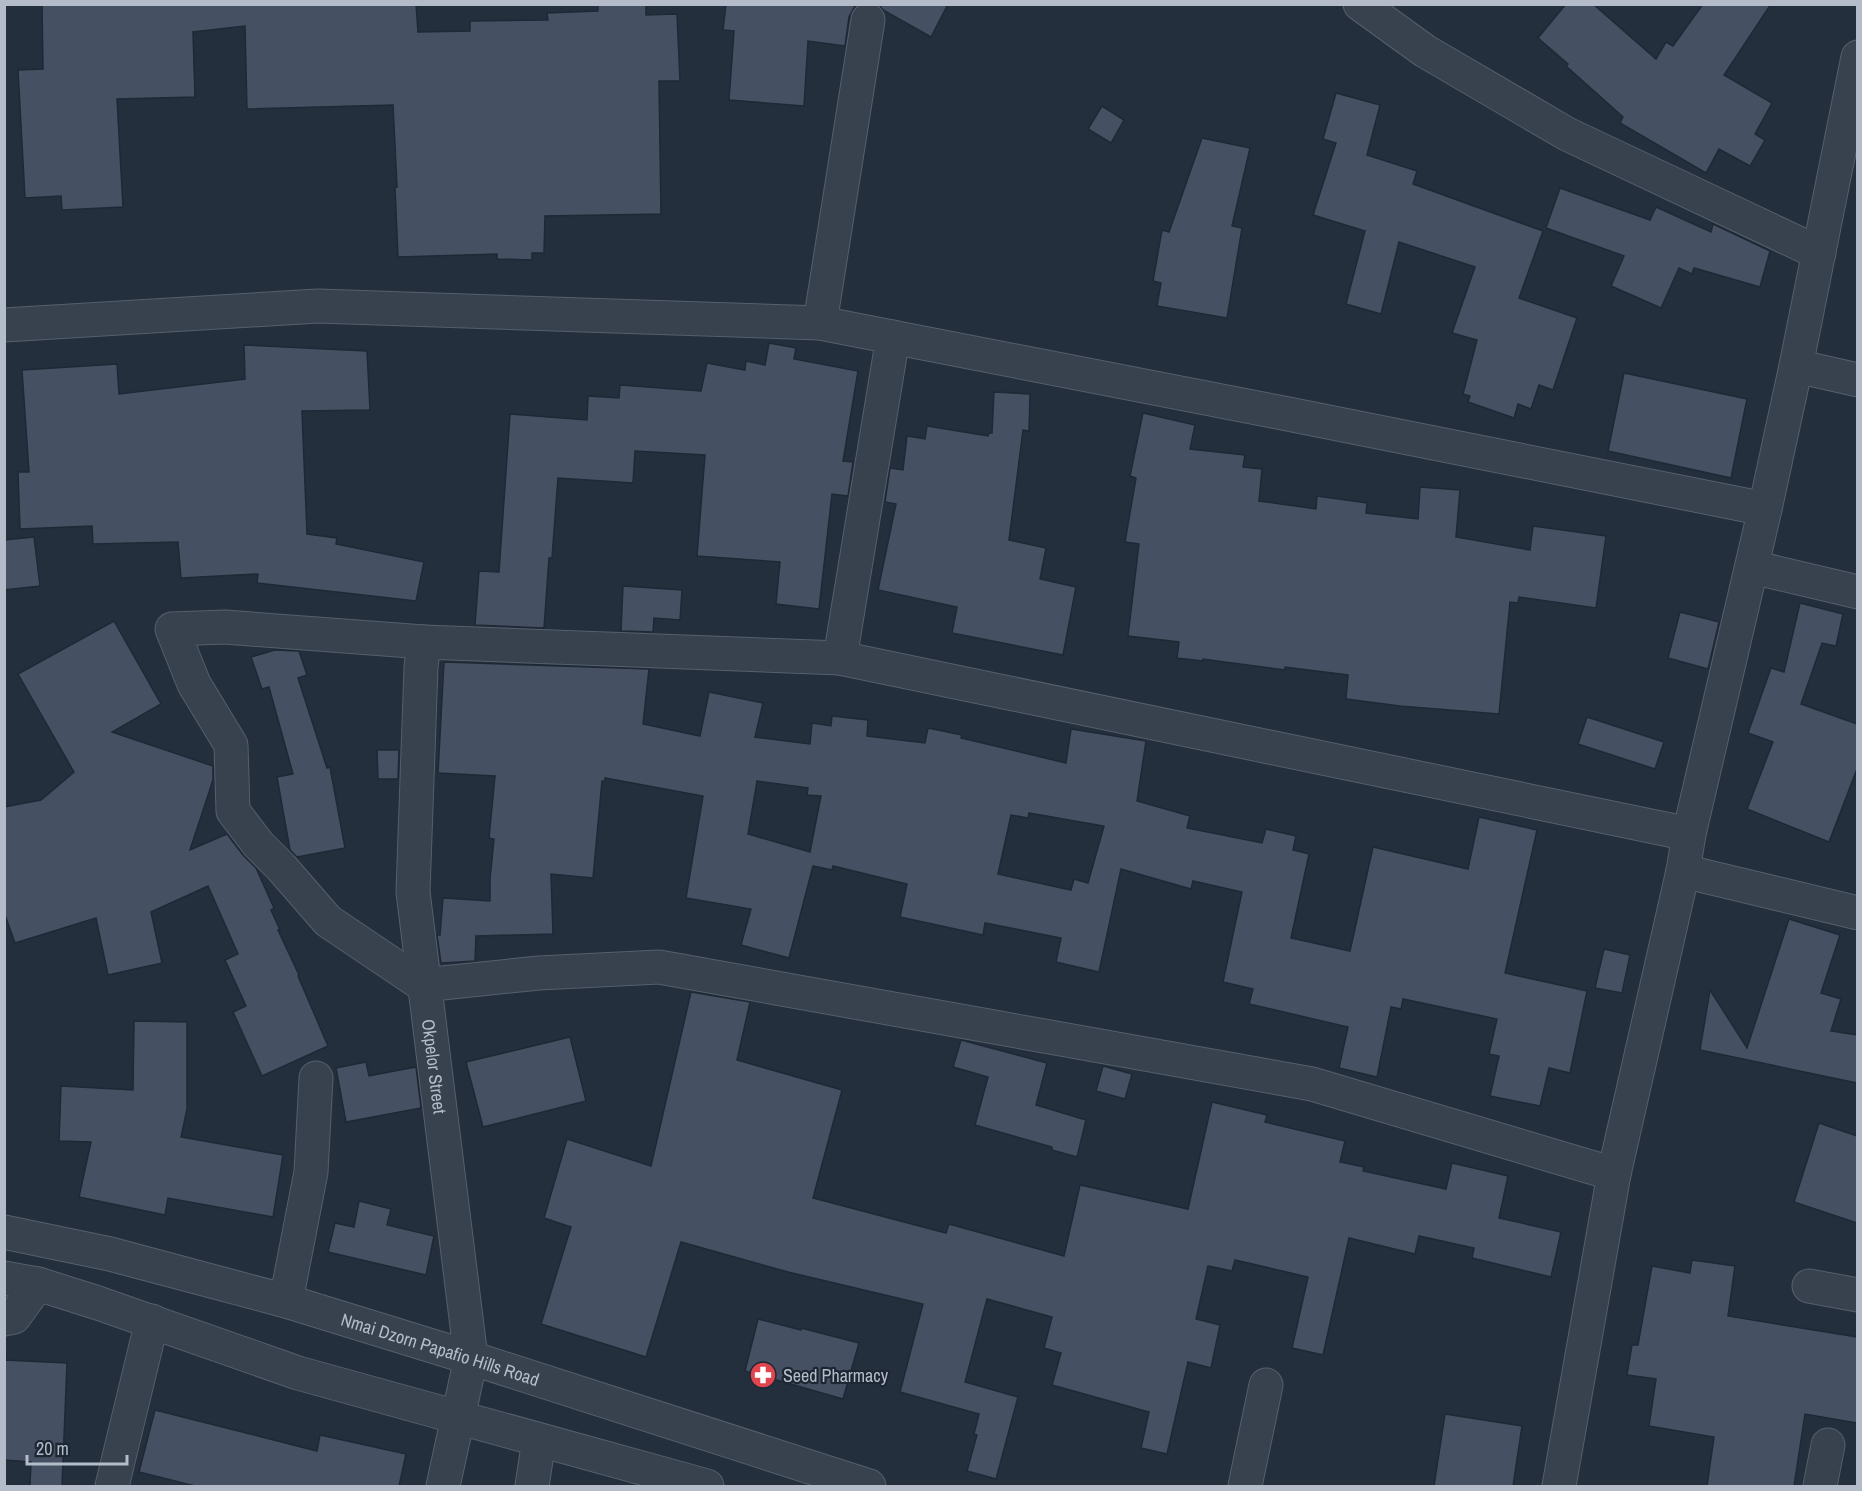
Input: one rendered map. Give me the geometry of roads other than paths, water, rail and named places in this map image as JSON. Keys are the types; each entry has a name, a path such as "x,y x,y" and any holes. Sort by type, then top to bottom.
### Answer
{"street":[{"path":"1360,4 1425,51 1568,134 1819,253"},
{"path":"820,323 868,20"},
{"path":"1559,1486 1614,1174 1683,871 1689,834 1765,509 1819,253 1857,57"},
{"path":"4,325 318,306 820,323 1765,509"},
{"path":"840,658 892,337"},
{"path":"1796,366 1857,380"},
{"path":"1752,567 1857,591"},
{"path":"1614,1174 1312,1084 659,967 539,973 423,985 328,921 258,844 233,811 231,745 194,684 172,629 225,627 424,642 840,658 1689,834"},
{"name":"Okpelor Street","path":"424,642 421,667 413,892 471,1358 443,1486"},
{"path":"1683,871 1857,913"},
{"path":"286,1301 311,1172 316,1078"},
{"name":"Nmai Dzorn Papafio Hills Road","path":"4,1232 110,1254 286,1301 869,1486"},
{"path":"4,1278 38,1284 152,1321 297,1373 539,1440 638,1477 707,1486"},
{"path":"4,1319 14,1317 38,1284"},
{"path":"1809,1286 1857,1295"},
{"path":"112,1486 152,1321"},
{"path":"1245,1486 1266,1385"},
{"path":"532,1486 539,1440"},
{"path":"1820,1486 1828,1445"}],"place":[{"name":"Seed Pharmacy","path":"763,1375"}]}
